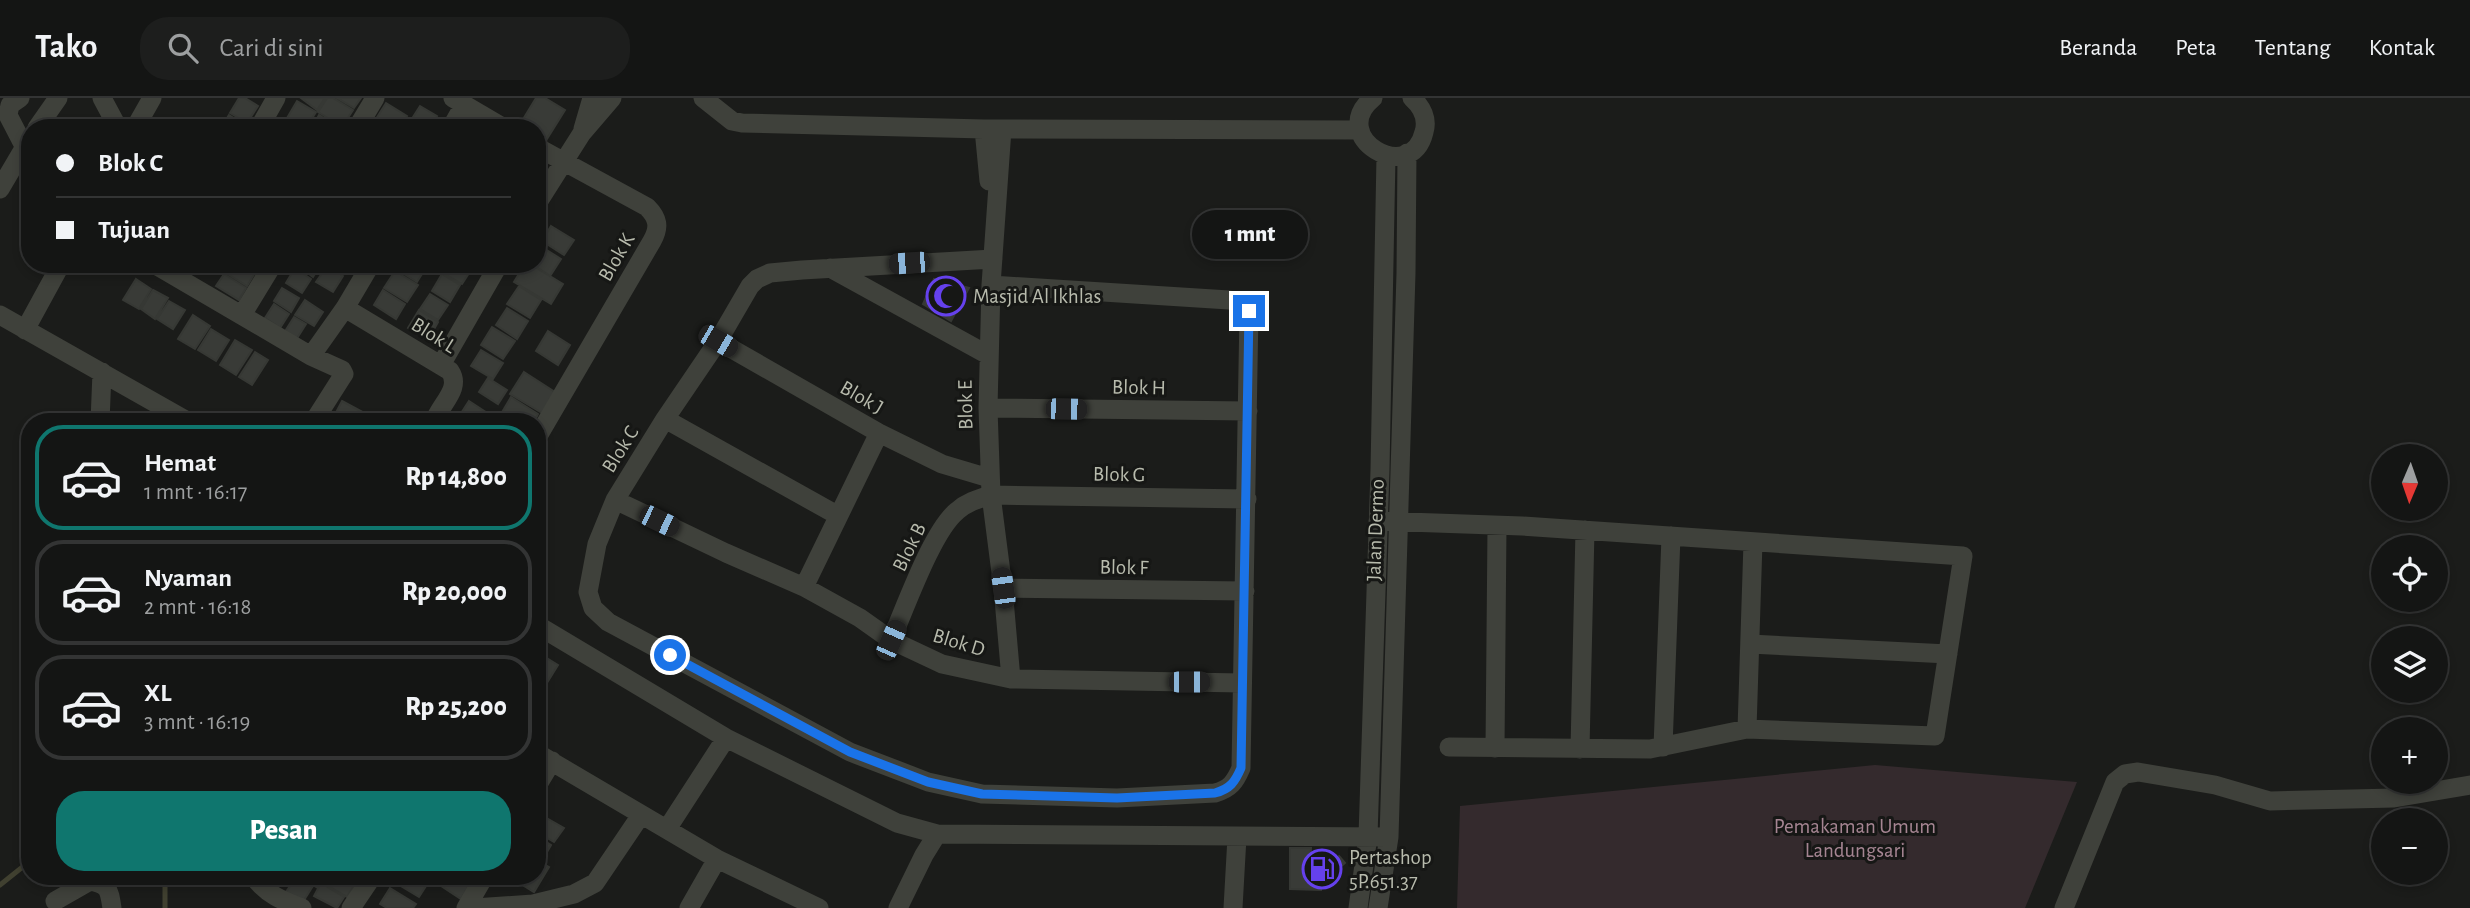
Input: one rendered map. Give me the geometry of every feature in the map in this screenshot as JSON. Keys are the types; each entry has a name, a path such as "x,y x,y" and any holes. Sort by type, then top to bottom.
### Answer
{"street":[{"path":"20,98 10,105 8,115 21,133"},
{"path":"43,119 58,98"},
{"path":"102,98 113,119"},
{"path":"140,119 152,98"},
{"path":"264,119 276,98"},
{"path":"362,119 375,98"},
{"path":"582,133 592,98"},
{"path":"546,190 582,133 612,98"},
{"path":"703,98 732,121 741,123 993,130 1360,130"},
{"path":"1373,98 1363,110 1360,130 1369,147 1386,156 1406,153 1415,148 1425,129 1421,108 1412,98"},
{"path":"454,119 459,101 490,119"},
{"name":"Blok E","path":"993,130 989,181 993,259 988,355 990,486 1011,680"},
{"path":"0,189 21,152"},
{"name":"Blok K","path":"546,152 647,206 657,221 657,231 546,422"},
{"name":"Jalan Dermo","path":"1378,908 1389,837 1406,273 1406,153"},
{"path":"1358,908 1368,836 1380,470 1386,156"},
{"name":"Blok C","path":"991,285 1238,302 1249,311 1241,768 1235,782 1226,790 1215,793 1117,798 982,794 928,782 850,752 608,622 593,608 588,592 597,544 615,500 718,341 750,286 757,279 770,274 830,268 993,259"},
{"path":"830,268 988,355"},
{"path":"25,330 56,273"},
{"path":"182,273 242,315 311,356 342,370 344,374 319,413"},
{"path":"242,315 268,273"},
{"path":"311,356 366,273"},
{"path":"441,365 494,273"},
{"name":"Blok L","path":"345,308 450,371 455,378 455,386 438,413"},
{"path":"0,315 174,413"},
{"name":"Blok J","path":"718,341 879,433 990,486"},
{"path":"101,413 103,372"},
{"name":"Blok H","path":"988,408 1248,411"},
{"path":"665,419 837,515"},
{"path":"804,587 879,433"},
{"path":"1380,470 1400,472"},
{"name":"Blok G","path":"990,486 1247,499"},
{"name":"Blok B","path":"891,640 940,531 955,512 990,486"},
{"name":"Blok D","path":"615,500 726,554 804,587 860,618 891,640 942,664 1011,680 1242,683"},
{"path":"1378,521 1585,530 1963,556 1935,737 1747,729 1650,750 1449,747"},
{"path":"1495,748 1497,526"},
{"path":"1580,749 1585,530"},
{"path":"1663,747 1671,536"},
{"path":"1747,729 1753,542"},
{"name":"Blok F","path":"1003,588 1245,591"},
{"path":"546,630 726,737 897,823 937,834 1389,837"},
{"path":"1750,644 1948,654"},
{"path":"667,829 726,737"},
{"path":"546,758 791,903 819,908"},
{"path":"2064,908 2115,782 2125,774 2138,772 2215,785 2270,801 2394,798 2470,785"},
{"path":"474,908 560,900 596,883 641,815"},
{"path":"898,908 923,855 937,834"},
{"path":"1233,908 1237,837"},
{"path":"689,908 717,859"},
{"path":"55,901 83,885"},
{"path":"104,885 110,891 112,908"},
{"path":"265,885 281,901 302,908"},
{"path":"351,908 367,885"},
{"path":"466,908 479,885"}],"green space":[{"name":"Pemakaman Umum Landungsari","path":"1875,765 2077,782 2025,908 1457,908 1460,806"}],"building":[{"path":"239,98 245,98 258,106 250,119 240,119 230,113"},
{"path":"301,98 325,98 317,110"},
{"path":"327,98 333,98 353,110 347,119 329,119 318,112"},
{"path":"337,98 361,98 354,108"},
{"path":"536,98 545,98 565,110 546,140 546,119 523,119"},
{"path":"297,101 316,112 312,119 287,118"},
{"path":"386,103 407,116 405,119 376,119"},
{"path":"420,106 437,116 435,119 412,119"},
{"path":"551,226 574,240 564,255 546,244 546,234"},
{"path":"546,250 561,259 550,276 546,273"},
{"path":"226,273 255,273 247,286"},
{"path":"292,273 302,273 311,279 302,293 286,283"},
{"path":"322,273 338,273 343,276 333,292 316,282"},
{"path":"394,273 418,285 407,302 384,288"},
{"path":"402,273 423,273 417,282"},
{"path":"443,273 469,273 462,284"},
{"path":"520,273 545,273 563,284 551,304 514,282"},
{"path":"224,274 246,288 239,300 216,286"},
{"path":"442,274 460,285 450,302 432,291"},
{"path":"136,279 151,289 139,309 123,300"},
{"name":"Masjid Al Ikhlas","path":"934,279 969,288 951,321 923,304"},
{"path":"519,286 541,300 530,318 507,304"},
{"path":"282,288 299,298 291,312 274,301"},
{"path":"153,290 168,298 155,319 141,309"},
{"path":"383,290 405,304 396,319 374,305"},
{"path":"430,294 448,305 438,320 420,309"},
{"path":"305,300 323,312 314,326 295,315"},
{"path":"169,301 185,310 173,329 157,319"},
{"path":"274,304 289,314 280,328 265,318"},
{"path":"507,308 528,321 517,339 496,325"},
{"path":"419,310 438,322 428,340 408,328"},
{"path":"193,315 210,326 195,349 178,339"},
{"path":"294,317 306,324 296,340 284,333"},
{"path":"492,327 515,341 503,359 481,345"},
{"path":"211,329 229,340 216,361 198,350"},
{"path":"548,331 570,345 558,365 536,351"},
{"path":"235,340 252,350 236,375 220,365"},
{"path":"481,350 503,363 493,379 471,366"},
{"path":"255,352 268,360 252,385 239,377"},
{"path":"524,372 555,392 542,413 510,394"},
{"path":"488,378 507,390 498,404 479,392"},
{"path":"511,397 536,413 502,413"},
{"path":"342,401 364,413 336,413"},
{"path":"469,401 487,413 461,413"},
{"path":"546,658 558,665 546,684"},
{"path":"546,818 564,828 554,842 546,837"},
{"path":"1290,848 1311,848 1310,877 1322,877 1321,890 1290,889"},
{"path":"1339,856 1345,863 1337,870 1330,863"},
{"path":"291,885 313,886 301,905 284,895"},
{"path":"320,885 324,885 344,897 337,908 314,896"},
{"path":"327,885 354,885 347,897"},
{"path":"399,885 427,885 419,897"},
{"path":"440,885 470,885 461,899"},
{"path":"523,885 538,885 534,892"},
{"path":"390,888 416,904 413,908 387,908 380,904"}],"waterway":[{"path":"0,885 21,868"},
{"path":"165,885 165,908"}],"place":[{"name":"Masjid Al Ikhlas","path":"946,296"},
{"name":"Pertashop 5P.651.37","path":"1322,869"}],"route":[{"path":"670,655 850,752 928,782 982,794 1117,798 1215,793 1226,790 1235,782 1241,768 1249,311"}]}
